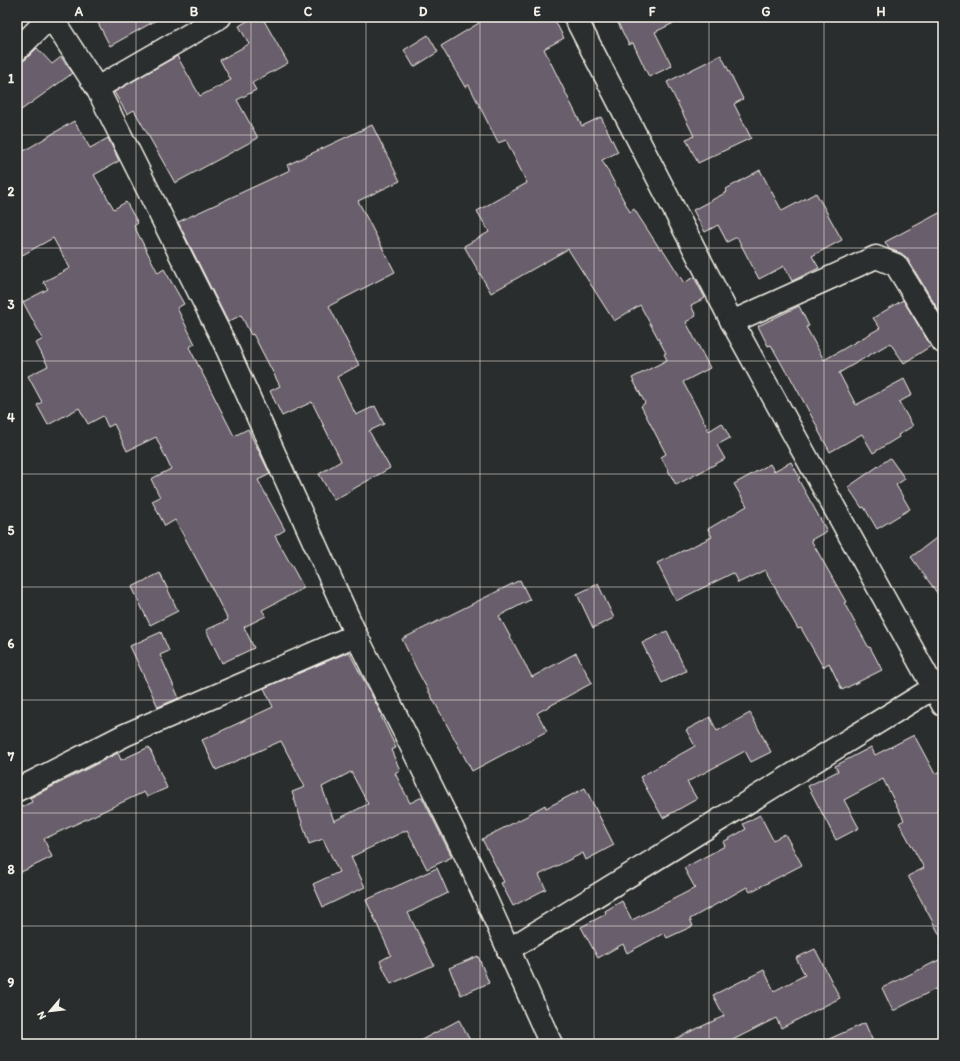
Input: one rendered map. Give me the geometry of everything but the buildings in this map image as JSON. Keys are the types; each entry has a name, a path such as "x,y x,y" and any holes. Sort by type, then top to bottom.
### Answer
{"street":[{"path":"17,50 51,17 97,88 224,342 356,635 471,866 551,1044"},
{"path":"97,88 220,17"},
{"path":"508,950 940,691 732,322 575,17"},
{"path":"732,322 876,257 896,265 943,342"},
{"path":"17,790 125,735 356,635"}]}
